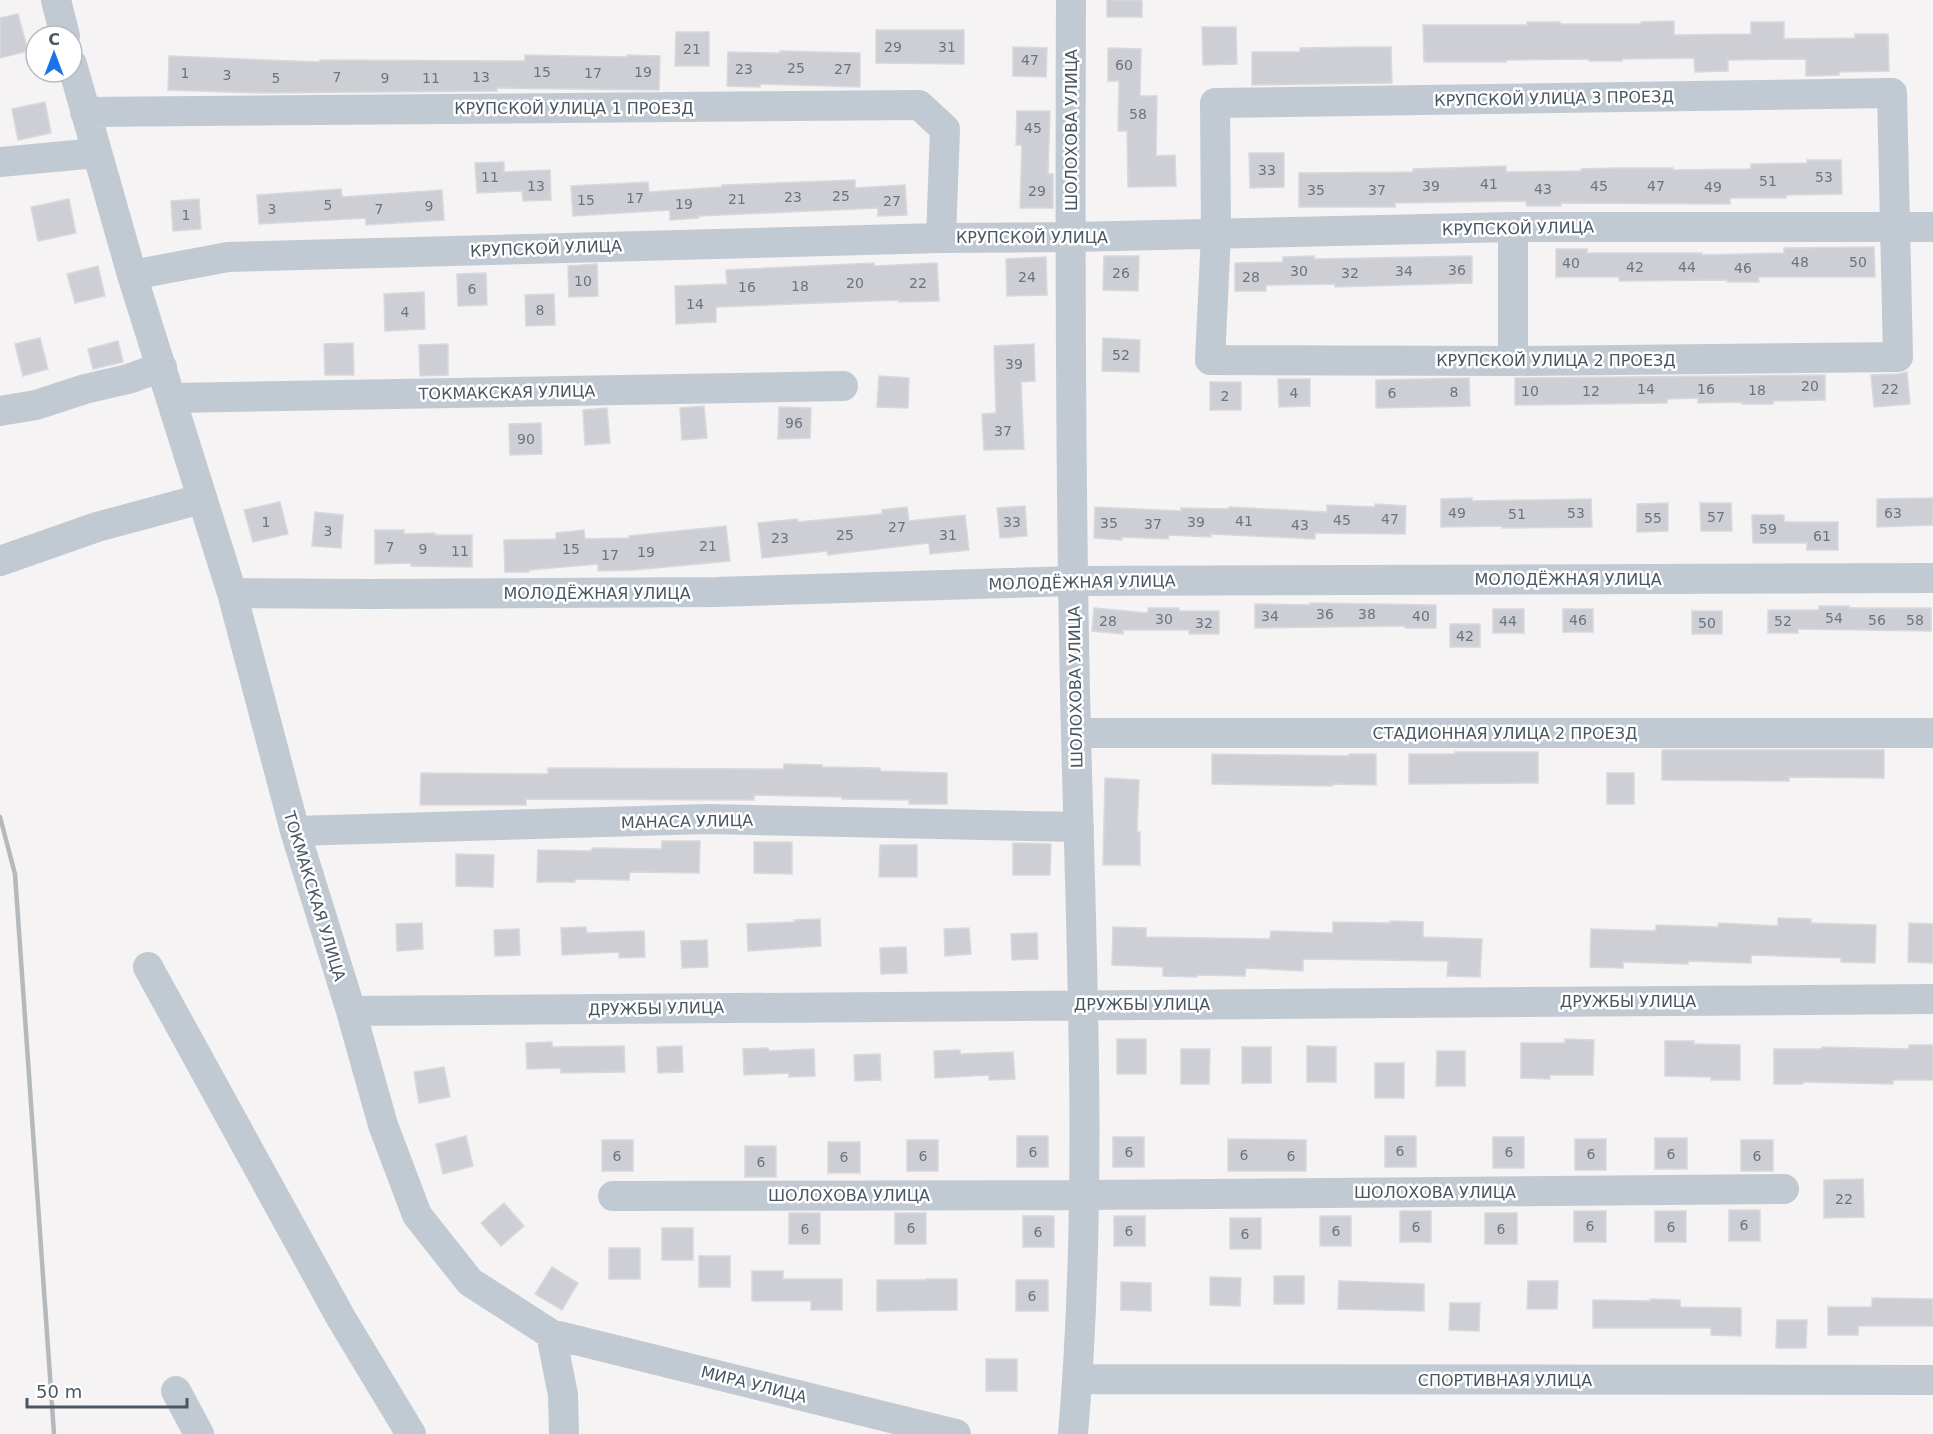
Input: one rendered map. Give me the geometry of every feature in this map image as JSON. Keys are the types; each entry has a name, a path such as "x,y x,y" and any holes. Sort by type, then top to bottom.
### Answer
{"street":[{"path":"56,0 62,24"},
{"name":"ШОЛОХОВА УЛИЦА","path":"1071,0 1070,237 1073,581 1084,1004 1086,1195 1078,1379 1073,1434"},
{"name":"ТОКМАКСКАЯ УЛИЦА","path":"78,84 132,275 232,593 295,831 351,1011 383,1125 417,1215 470,1282 551,1334"},
{"name":"КРУПСКОЙ УЛИЦА 3 ПРОЕЗД","path":"1216,234 1215,103 1892,93 1896,227"},
{"name":"КРУПСКОЙ УЛИЦА 1 ПРОЕЗД","path":"85,112 919,105 945,129 941,238"},
{"path":"0,162 96,153"},
{"path":"1513,227 1513,361"},
{"name":"КРУПСКОЙ УЛИЦА","path":"132,275 228,257 941,238 1513,227 1933,227"},
{"name":"КРУПСКОЙ УЛИЦА 2 ПРОЕЗД","path":"1216,234 1210,360 1513,361 1898,357 1896,227"},
{"path":"0,411 36,405 162,367"},
{"name":"ТОКМАКСКАЯ УЛИЦА","path":"172,398 843,386"},
{"path":"0,561 97,527 201,499"},
{"name":"МОЛОДЁЖНАЯ УЛИЦА","path":"232,593 716,592 1073,581 1933,578"},
{"name":"СТАДИОННАЯ УЛИЦА 2 ПРОЕЗД","path":"1076,733 1933,733"},
{"name":"МАНАСА УЛИЦА","path":"295,831 708,819 1079,827"},
{"path":"148,967 340,1318 411,1434"},
{"name":"ДРУЖБЫ УЛИЦА","path":"351,1011 1933,999"},
{"name":"ШОЛОХОВА УЛИЦА","path":"613,1196 1086,1195 1784,1189"},
{"path":"551,1334 563,1395 564,1434"},
{"name":"МИРА УЛИЦА","path":"551,1334 956,1434"},
{"name":"СПОРТИВНАЯ УЛИЦА","path":"1078,1379 1933,1380"},
{"path":"176,1391 199,1434"}],"building":[{"path":"1107,0 1142,0 1142,17 1107,17"},
{"path":"18,14 24,36 24,52 0,58 0,18"},
{"path":"1674,21 1674,35 1751,34 1751,22 1784,22 1784,39 1855,38 1855,34 1888,34 1889,71 1839,72 1839,75 1806,76 1806,59 1728,60 1728,71 1695,72 1694,58 1622,59 1622,61 1589,61 1589,59 1424,62 1423,25 1527,25 1527,22 1641,24 1641,22"},
{"path":"1202,27 1236,27 1237,64 1203,65"},
{"path":"876,30 964,30 964,64 876,63"},
{"path":"676,32 709,32 709,66 675,66"},
{"path":"1013,47 1047,48 1046,77 1013,76"},
{"path":"1391,47 1392,83 1252,85 1252,52 1300,52 1300,48"},
{"path":"1108,48 1141,49 1140,96 1157,96 1156,156 1175,155 1176,186 1128,187 1127,131 1118,131 1119,81 1108,81"},
{"path":"780,51 860,53 860,87 760,84 760,87 727,86 728,52 780,53"},
{"path":"525,55 660,56 659,90 497,88 497,91 259,93 168,90 169,56 320,62 320,60 525,61"},
{"path":"45,102 51,133 18,140 12,109"},
{"path":"1017,111 1050,111 1048,174 1053,174 1053,208 1020,208 1022,145 1016,145"},
{"path":"1249,153 1284,153 1284,187 1250,188"},
{"path":"1807,160 1841,160 1842,194 1786,195 1786,198 1730,198 1730,204 1561,203 1561,206 1527,206 1526,201 1395,203 1395,207 1299,207 1299,173 1413,172 1413,169 1506,166 1506,172 1616,168 1751,169 1751,164 1807,163"},
{"path":"504,162 504,172 550,170 551,200 523,201 522,191 477,193 475,163"},
{"path":"855,180 855,188 905,185 907,215 878,216 878,208 699,216 699,218 670,220 670,210 573,216 571,186 648,182 649,192 722,187 722,185"},
{"path":"341,189 342,197 442,190 444,220 366,225 366,218 259,224 257,195"},
{"path":"69,199 76,233 38,241 31,207"},
{"path":"199,199 201,229 173,231 171,201"},
{"path":"1874,247 1875,277 1758,277 1759,282 1727,282 1727,280 1619,281 1619,277 1556,277 1556,249 1587,249 1587,253 1702,253 1702,255 1784,253 1784,248"},
{"path":"1104,256 1139,256 1138,291 1103,290"},
{"path":"1314,256 1314,259 1472,256 1472,283 1335,287 1335,284 1266,285 1266,291 1235,291 1235,263 1283,262 1283,257"},
{"path":"1046,257 1047,295 1007,296 1006,259"},
{"path":"874,263 874,266 937,263 939,301 899,302 899,300 716,307 716,322 676,324 675,286 727,284 726,270"},
{"path":"597,264 598,296 569,297 568,266"},
{"path":"98,266 105,296 75,303 67,274"},
{"path":"486,273 487,305 458,306 457,274"},
{"path":"424,292 425,329 385,331 384,294"},
{"path":"554,294 555,325 526,326 525,295"},
{"path":"40,338 48,369 23,376 15,344"},
{"path":"1103,338 1140,340 1139,372 1102,371"},
{"path":"118,341 123,362 93,369 88,349"},
{"path":"353,343 354,375 325,375 324,344"},
{"path":"448,344 448,375 420,376 419,345"},
{"path":"1034,344 1035,381 1021,382 1024,449 984,450 982,414 996,413 994,346"},
{"path":"1907,372 1910,404 1874,407 1871,375"},
{"path":"1825,375 1825,400 1742,404 1742,402 1698,403 1698,398 1667,399 1667,403 1515,405 1515,378"},
{"path":"879,376 909,378 908,408 877,407"},
{"path":"1469,378 1470,406 1376,408 1376,380"},
{"path":"1278,379 1310,379 1310,406 1279,407"},
{"path":"1210,382 1241,382 1241,410 1210,410"},
{"path":"704,406 707,438 682,440 680,408"},
{"path":"779,407 811,408 810,438 778,439"},
{"path":"607,408 610,443 585,445 583,410"},
{"path":"541,423 542,454 510,455 509,424"},
{"path":"1472,498 1472,501 1591,499 1592,527 1441,527 1441,499"},
{"path":"1933,498 1933,525 1877,527 1877,499"},
{"path":"280,502 288,534 253,542 244,510"},
{"path":"1668,503 1668,531 1637,532 1637,504"},
{"path":"1700,503 1731,503 1732,531 1701,531"},
{"path":"1375,504 1406,506 1405,534 1315,533 1315,539 1211,534 1211,537 1169,535 1168,539 1094,538 1095,507 1181,511 1181,508 1229,509 1229,507 1327,512 1327,505 1375,507"},
{"path":"1025,506 1027,536 1000,538 997,508"},
{"path":"907,507 909,521 965,515 969,550 930,554 929,543 828,555 827,551 762,558 758,523 797,519 798,522 882,514 882,510"},
{"path":"315,512 343,515 341,548 312,546"},
{"path":"1752,515 1784,515 1784,522 1838,522 1838,550 1807,550 1807,543 1753,543"},
{"path":"726,526 730,561 634,570 598,571 598,564 529,570 529,572 505,572 504,540 556,539 556,533 584,530 585,539 629,538 629,536"},
{"path":"375,530 404,530 404,534 472,535 472,567 411,566 411,563 375,564"},
{"path":"1310,603 1436,605 1436,628 1405,628 1405,626 1255,628 1255,604 1310,605"},
{"path":"1819,606 1931,608 1931,631 1798,629 1798,633 1768,633 1768,610 1819,610"},
{"path":"1094,608 1148,613 1148,608 1219,611 1219,634 1189,634 1189,630 1123,630 1123,634 1092,631"},
{"path":"1493,609 1524,609 1524,633 1493,633"},
{"path":"1563,609 1593,609 1593,632 1563,632"},
{"path":"1692,611 1722,611 1722,634 1692,634"},
{"path":"1450,624 1480,624 1480,647 1450,647"},
{"path":"1662,750 1884,750 1884,778 1789,777 1789,781 1662,780"},
{"path":"1455,752 1538,752 1538,783 1409,784 1409,754 1455,754"},
{"path":"1212,754 1349,756 1349,754 1376,754 1376,785 1212,784"},
{"path":"784,764 947,773 947,804 909,804 909,800 754,795 754,800 526,799 526,805 420,805 421,773 548,774 548,768 784,769"},
{"path":"1607,773 1634,773 1634,804 1607,804"},
{"path":"1105,778 1139,780 1137,832 1140,832 1140,865 1103,865"},
{"path":"662,841 700,841 699,873 630,872 629,880 575,879 575,882 537,882 538,850 662,849"},
{"path":"754,842 792,842 792,874 754,873"},
{"path":"1013,843 1051,844 1050,875 1013,875"},
{"path":"880,845 917,845 917,877 879,877"},
{"path":"456,854 494,855 493,887 456,886"},
{"path":"1778,918 1811,919 1811,923 1876,925 1875,963 1841,962 1841,958 1751,955 1751,963 1623,962 1623,968 1590,967 1591,929 1656,931 1656,925 1718,927 1719,923 1778,926"},
{"path":"820,919 821,946 748,951 747,924"},
{"path":"1390,921 1423,922 1423,937 1482,939 1480,977 1447,976 1448,961 1303,959 1303,971 1246,968 1245,976 1197,975 1197,977 1163,976 1163,967 1112,965 1113,927 1146,928 1146,937 1270,939 1271,931 1333,933 1333,922 1390,923"},
{"path":"422,923 423,949 397,951 396,924"},
{"path":"1909,923 1933,924 1933,963 1908,962"},
{"path":"586,927 587,933 644,931 645,957 619,958 619,952 562,955 561,928"},
{"path":"969,928 971,954 945,956 944,929"},
{"path":"519,929 520,955 495,956 494,930"},
{"path":"1037,933 1038,959 1012,960 1011,934"},
{"path":"707,940 708,967 682,968 681,941"},
{"path":"906,947 907,973 881,974 880,948"},
{"path":"1117,1039 1146,1039 1146,1074 1117,1074"},
{"path":"1565,1039 1594,1040 1593,1075 1550,1075 1550,1079 1521,1078 1521,1043 1565,1043"},
{"path":"1665,1041 1740,1045 1740,1080 1665,1076"},
{"path":"552,1042 552,1047 624,1046 625,1072 561,1073 560,1068 527,1069 526,1043"},
{"path":"1909,1045 1933,1045 1933,1080 1893,1080 1893,1084 1803,1082 1803,1084 1774,1084 1774,1049 1822,1049 1822,1047 1909,1049"},
{"path":"682,1046 683,1072 658,1073 657,1047"},
{"path":"1307,1046 1336,1047 1336,1082 1307,1082"},
{"path":"1242,1047 1271,1047 1271,1083 1242,1083"},
{"path":"768,1048 769,1051 814,1049 815,1076 789,1077 789,1073 744,1075 743,1049"},
{"path":"1181,1049 1210,1049 1209,1084 1181,1084"},
{"path":"960,1050 960,1054 1013,1052 1015,1079 989,1080 989,1075 935,1078 934,1051"},
{"path":"1437,1051 1465,1051 1465,1086 1436,1086"},
{"path":"880,1054 881,1080 855,1081 854,1055"},
{"path":"1375,1063 1404,1063 1404,1098 1375,1098"},
{"path":"444,1067 450,1097 419,1103 414,1072"},
{"path":"466,1136 473,1166 443,1174 436,1144"},
{"path":"1017,1136 1048,1136 1048,1167 1017,1167"},
{"path":"1385,1136 1416,1136 1416,1167 1385,1167"},
{"path":"1113,1137 1144,1137 1144,1167 1113,1167"},
{"path":"1493,1137 1524,1137 1524,1168 1493,1168"},
{"path":"1655,1138 1687,1138 1687,1169 1655,1169"},
{"path":"1228,1139 1306,1140 1306,1171 1228,1171"},
{"path":"1575,1139 1606,1139 1606,1170 1575,1170"},
{"path":"602,1140 633,1140 633,1171 602,1171"},
{"path":"907,1140 938,1140 938,1171 907,1171"},
{"path":"1741,1140 1773,1140 1773,1171 1741,1171"},
{"path":"828,1142 860,1142 860,1173 828,1173"},
{"path":"745,1146 776,1146 776,1177 745,1177"},
{"path":"1863,1179 1864,1217 1824,1218 1824,1180"},
{"path":"504,1203 524,1226 501,1246 481,1223"},
{"path":"1729,1210 1760,1210 1760,1241 1729,1241"},
{"path":"1400,1211 1431,1211 1431,1242 1400,1242"},
{"path":"1574,1211 1606,1211 1606,1242 1574,1242"},
{"path":"1655,1211 1686,1211 1686,1242 1655,1242"},
{"path":"789,1213 820,1213 820,1244 789,1244"},
{"path":"895,1213 926,1213 926,1244 895,1244"},
{"path":"1485,1213 1517,1213 1517,1244 1485,1244"},
{"path":"1023,1216 1054,1216 1054,1247 1023,1247"},
{"path":"1114,1216 1145,1216 1145,1246 1114,1246"},
{"path":"1320,1216 1351,1216 1351,1246 1320,1246"},
{"path":"1230,1218 1261,1218 1261,1249 1230,1249"},
{"path":"662,1228 693,1228 693,1260 662,1260"},
{"path":"609,1248 640,1248 640,1279 609,1279"},
{"path":"699,1256 730,1256 730,1287 699,1287"},
{"path":"552,1267 578,1283 562,1310 535,1294"},
{"path":"752,1271 783,1271 783,1279 842,1279 842,1310 811,1310 811,1301 752,1301"},
{"path":"1274,1276 1304,1276 1304,1304 1274,1304"},
{"path":"1210,1277 1241,1278 1240,1306 1210,1305"},
{"path":"957,1279 957,1310 877,1311 877,1280"},
{"path":"1016,1280 1048,1280 1048,1311 1016,1311"},
{"path":"1339,1281 1424,1284 1424,1311 1338,1309"},
{"path":"1528,1281 1558,1281 1557,1309 1527,1309"},
{"path":"1121,1282 1151,1283 1151,1311 1121,1310"},
{"path":"1872,1298 1933,1299 1933,1326 1858,1326 1858,1335 1828,1335 1828,1307 1872,1307"},
{"path":"1650,1299 1680,1300 1680,1307 1741,1308 1741,1336 1711,1335 1711,1328 1593,1328 1593,1300 1650,1301"},
{"path":"1450,1303 1480,1303 1479,1331 1449,1330"},
{"path":"1777,1320 1807,1320 1806,1348 1776,1348"},
{"path":"986,1359 1017,1359 1017,1391 986,1391"}],"railway":[{"path":"0,817 15,874 54,1434"}]}
